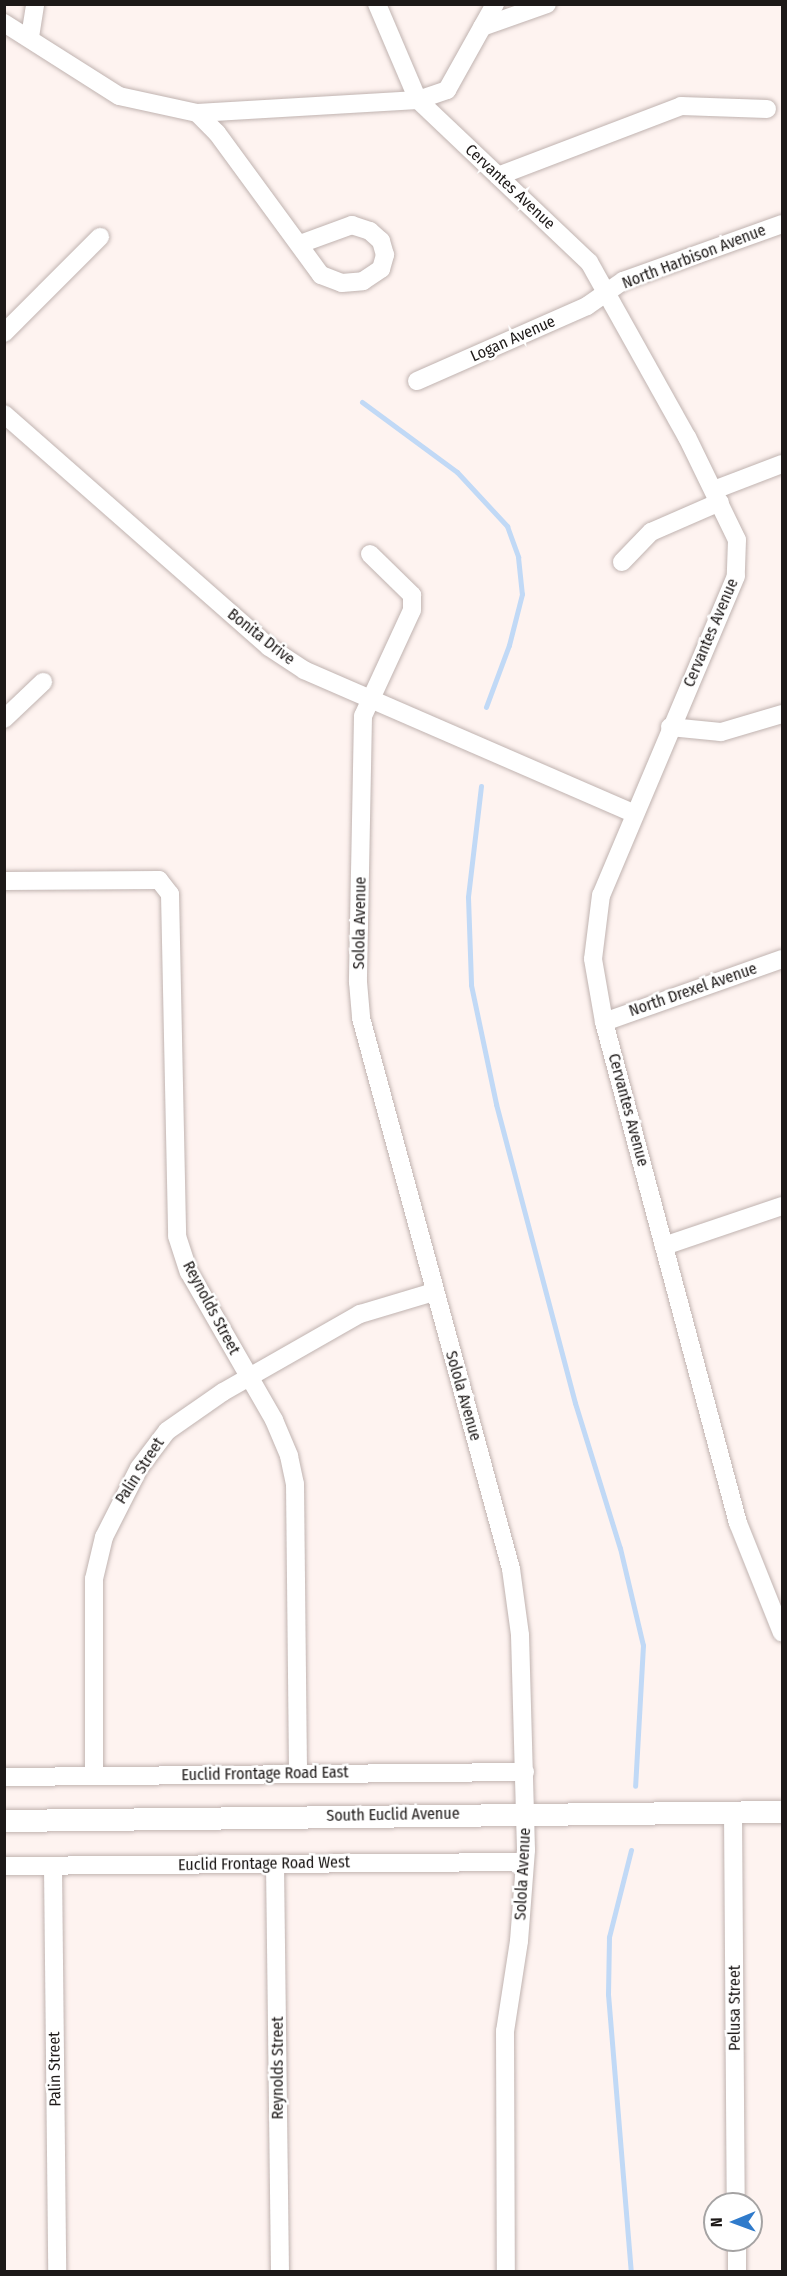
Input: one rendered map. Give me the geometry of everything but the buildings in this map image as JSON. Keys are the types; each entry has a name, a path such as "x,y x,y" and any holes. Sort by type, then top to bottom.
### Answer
{"main road":[{"name":"South Euclid Avenue","path":"4,1821 526,1813 783,1812"}],"street":[{"path":"30,37 35,4"},
{"path":"377,4 418,100"},
{"path":"4,22 119,96 197,113 418,100 447,90 495,4"},
{"path":"482,27 547,4"},
{"name":"Cervantes Avenue","path":"418,100 589,262 717,496 737,540 736,576 633,813 601,895 595,922 593,959 604,1022 738,1523 783,1633"},
{"path":"498,177 681,106 767,109"},
{"path":"197,113 217,133 300,244"},
{"name":"North Harbison Avenue","path":"608,293 623,281 783,224"},
{"path":"4,333 100,237"},
{"name":"Logan Avenue","path":"417,381 587,306 608,293"},
{"name":"Bonita Drive","path":"4,414 269,647 304,670 370,696 633,813"},
{"path":"622,562 651,532 783,464"},
{"name":"Solola Avenue","path":"370,554 412,595 412,610 370,696 363,716 358,982 362,1018 434,1292 512,1569 520,1635 526,1813 519,1941 505,2031 506,2271"},
{"path":"4,719 43,682"},
{"path":"670,727 722,732 783,714"},
{"name":"Reynolds Street","path":"4,881 159,880 170,894 173,908 173,1203 177,1236 189,1272 274,1420 289,1456 295,1484 298,1774"},
{"name":"North Drexel Avenue","path":"604,1022 783,959"},
{"path":"664,1246 783,1206"},
{"name":"Palin Street","path":"94,1776 92,1610 94,1579 104,1537 125,1490 167,1431 248,1378 360,1314 434,1292"},
{"name":"Euclid Frontage Road East","path":"4,1777 525,1772"},
{"name":"Pelusa Street","path":"733,1812 736,2192"},
{"name":"Euclid Frontage Road West","path":"4,1866 523,1862"},
{"name":"Reynolds Street","path":"275,1864 279,2271"},
{"name":"Palin Street","path":"53,1866 57,2271"},
{"path":"737,2252 737,2271"}],"waterway":[{"path":"362,402 457,472 507,526 518,557 522,594 509,645 486,707"},
{"path":"481,786 468,897 471,985 496,1104 575,1403 620,1548 643,1645 635,1786"},
{"path":"631,1850 609,1937 608,1994 631,2272"}]}
